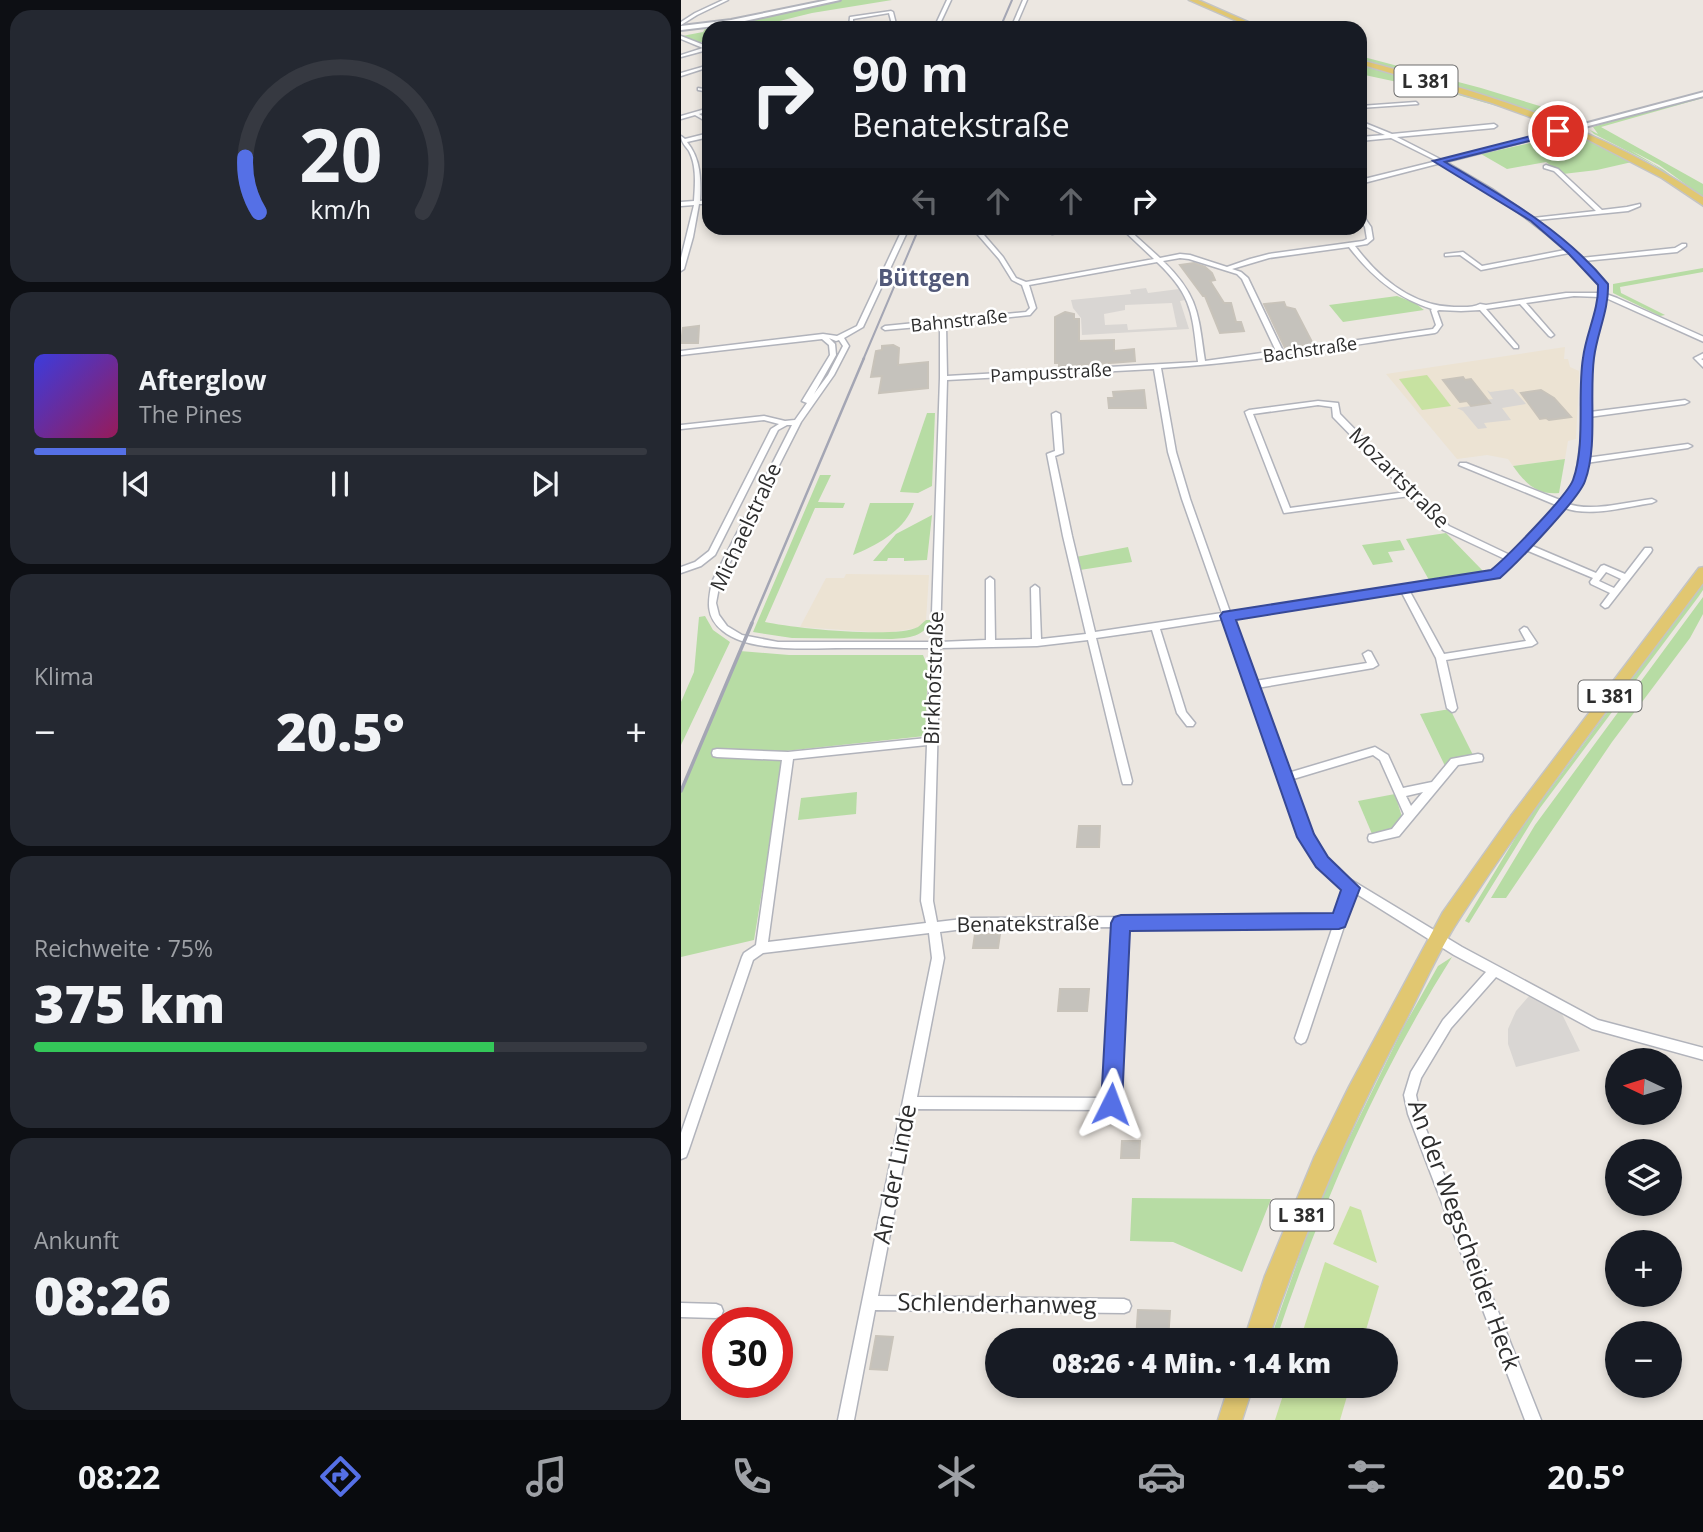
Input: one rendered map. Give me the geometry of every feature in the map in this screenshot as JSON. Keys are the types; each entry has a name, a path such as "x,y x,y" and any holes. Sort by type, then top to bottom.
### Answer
{"main road":[{"path":"1192,0 1241,21"},
{"path":"1224,14 1233,21"},
{"name":"L 381","path":"1367,64 1493,100 1573,128 1646,163 1703,204"},
{"name":"L 381","path":"1260,1328 1277,1276 1322,1166 1356,1094 1439,940 1517,821 1703,571"},
{"path":"1230,1420 1237,1398"}],"street":[{"path":"681,26 691,17 726,0"},
{"path":"736,21 837,0"},
{"path":"939,21 949,0"},
{"path":"1016,21 1025,0"},
{"path":"852,21 852,18 891,12 893,21"},
{"path":"681,26 702,24"},
{"path":"681,37 702,46"},
{"path":"681,57 702,50"},
{"path":"681,75 702,68"},
{"path":"1367,180 1703,94"},
{"path":"1367,107 1393,105"},
{"path":"681,118 702,111"},
{"path":"695,113 702,118"},
{"path":"1367,125 1438,161 1534,219 1572,251 1603,284 1604,295 1589,350 1587,415 1579,483 1513,560"},
{"path":"1367,138 1485,127"},
{"path":"681,269 687,231 696,204 699,172 683,139 702,136"},
{"path":"1546,167 1556,170 1601,212"},
{"path":"681,204 702,203"},
{"path":"1534,219 1638,205"},
{"path":"1227,269 1241,263 1322,247 1367,242 1370,239 1367,224"},
{"path":"681,353 839,338 856,330 864,321 903,235"},
{"path":"981,235 1001,258 1014,279 1025,284 1187,257 1227,269 1245,278 1281,354"},
{"path":"1131,235 1183,288 1193,307 1203,364"},
{"path":"1351,245 1361,259 1392,288 1437,308 1454,309 1574,294 1604,295 1703,340"},
{"path":"1581,260 1677,250 1684,245"},
{"path":"1447,255 1461,253 1481,268 1572,251"},
{"name":"Bahnstraße","path":"885,328 1025,315 1032,312 1033,308 1025,284"},
{"path":"1521,301 1551,335"},
{"path":"1480,306 1516,347"},
{"name":"Bachstraße","path":"1157,368 1281,354 1432,332 1439,325 1434,310 1437,308"},
{"name":"Birkhofstraße","path":"934,927 927,901 943,428 943,323"},
{"name":"Michaelstraße","path":"839,338 846,346 842,359 797,422 717,582 712,603 718,621 740,638 767,643 1037,643 1495,574 1513,560"},
{"name":"Michaelstraße","path":"803,412 810,394 833,355 826,339"},
{"path":"1703,355 1697,358 1703,366"},
{"path":"1157,368 1175,463 1285,778 1312,848 1327,868 1351,888 1439,940 1596,1025 1703,1054"},
{"name":"Pampusstraße","path":"944,378 1157,368"},
{"path":"1587,415 1685,402"},
{"name":"Mozartstraße","path":"1413,493 1287,511 1249,412 1318,403 1334,405 1336,415 1413,493 1446,528 1513,560"},
{"path":"1056,414 1059,453 1051,454 1065,532 1127,781"},
{"path":"681,427 764,418 785,423 797,422"},
{"name":"Michaelstraße","path":"681,570 712,554 775,429 785,423"},
{"path":"1583,461 1688,446"},
{"path":"1463,466 1562,505 1587,510 1652,501"},
{"path":"1525,546 1598,577"},
{"path":"1605,605 1648,550"},
{"path":"1616,592 1594,582 1604,568 1627,578"},
{"path":"990,580 991,643"},
{"path":"1035,588 1037,643"},
{"path":"1404,589 1441,658 1452,708"},
{"path":"1155,626 1182,713 1190,723"},
{"path":"1441,658 1532,643 1524,630"},
{"path":"1252,685 1373,666 1368,654"},
{"path":"717,753 788,757 932,741"},
{"path":"1285,778 1372,750 1382,755 1410,815"},
{"path":"681,1152 747,957 761,948 788,757"},
{"path":"1373,838 1395,832 1455,762 1478,758"},
{"path":"1400,793 1433,786"},
{"path":"1301,1038 1351,888"},
{"name":"Benatekstraße","path":"761,948 971,923 1339,921"},
{"path":"909,1103 1111,1104 1121,923"},
{"name":"An der Linde","path":"846,1420 938,958 938,940 934,927"},
{"name":"An der Wegscheider Heck","path":"1494,971 1443,1030 1415,1076 1410,1095 1414,1114 1533,1420"},
{"name":"Schlenderhanweg","path":"869,1303 1124,1306"},
{"path":"681,1310 702,1311"}],"shaded area":[{"path":"1146,288 1148,293 1179,289 1185,300 1180,301 1189,329 1082,335 1081,318 1073,308 1071,300 1131,294 1130,290","holes":["1172,303 1177,327 1128,330 1127,324 1105,325 1104,314 1125,310 1125,305"]},
{"path":"1565,347 1564,359 1568,359 1570,367 1579,371 1579,379 1576,439 1568,441 1565,459 1513,466 1508,459 1487,455 1457,459 1386,374"},
{"path":"1513,389 1526,404 1502,408 1511,420 1484,423 1487,428 1478,429 1463,411 1457,408 1477,405 1475,401 1493,399 1487,390 1490,392"},
{"path":"846,574 929,575 926,620 917,628 886,633 800,627 826,578 844,578"},
{"path":"1530,995 1561,1012 1580,1051 1516,1067 1508,1044 1508,1029 1516,1011"}],"green space":[{"path":"841,0 892,0 779,21 736,21"},
{"path":"702,32 702,42 698,43 682,36"},
{"path":"1367,58 1481,88 1579,118 1569,121 1576,122 1565,122 1367,62"},
{"path":"1367,65 1539,118 1458,95 1367,76"},
{"path":"1703,95 1703,98 1601,127 1703,184 1703,197 1659,165 1630,150 1664,170 1703,200 1653,164 1590,130 1598,134 1593,127"},
{"path":"1571,134 1594,142 1632,162 1563,174 1546,162 1507,169 1481,154"},
{"path":"1703,268 1703,272 1620,287 1621,293 1665,315 1660,316 1613,293 1613,284"},
{"path":"1397,296 1424,310 1343,322 1329,305"},
{"path":"1427,375 1451,406 1422,410 1399,379"},
{"path":"927,413 935,413 932,486 918,493 900,492"},
{"path":"1565,459 1559,493 1544,492 1532,487 1513,466"},
{"path":"820,475 831,475 818,502 845,503 843,508 815,508 765,622 819,629 889,632 918,627 926,620 931,620 920,633 892,639 792,638 753,632"},
{"path":"870,503 914,503 898,529 853,555"},
{"path":"932,515 927,560 904,561 904,558 888,558 887,561 873,561 896,534"},
{"path":"1446,533 1483,571 1429,580 1406,539"},
{"path":"1400,540 1405,550 1388,552 1393,562 1373,565 1362,545"},
{"path":"1128,547 1132,562 1080,570 1076,557"},
{"path":"1703,583 1699,596 1540,808 1469,923 1465,921 1522,827"},
{"path":"1703,597 1703,614 1690,638 1612,742 1506,898 1491,898 1535,825"},
{"path":"705,616 713,630 730,642 681,745 681,702 694,672 699,617"},
{"path":"740,651 789,655 923,655 928,667 925,736 785,751 754,940 681,957 681,792"},
{"path":"1450,709 1473,755 1451,759 1445,766 1420,714"},
{"path":"857,792 856,814 798,820 801,798"},
{"path":"1395,794 1402,817 1391,830 1372,834 1358,801"},
{"path":"1452,957 1424,1003 1375,1096 1331,1192 1280,1328 1274,1328 1309,1229 1337,1163 1402,1030 1438,966"},
{"path":"1132,1198 1271,1199 1242,1272 1173,1242 1130,1241"},
{"path":"1350,1206 1361,1210 1377,1263 1333,1244"},
{"path":"1325,1262 1379,1286 1367,1328 1304,1328"},
{"path":"1282,1398 1346,1398 1340,1420 1275,1420"}],"building":[{"path":"1194,263 1212,273 1215,280 1210,281 1224,303 1231,303 1236,322 1241,322 1244,331 1220,333 1205,296 1180,265"},
{"path":"1284,302 1286,307 1295,309 1313,344 1285,348 1264,304"},
{"path":"1065,312 1074,314 1074,319 1079,319 1079,341 1114,340 1114,351 1134,349 1135,361 1059,367 1059,363 1055,363 1055,317"},
{"path":"699,326 698,343 681,343 683,328"},
{"path":"893,345 899,348 898,365 928,362 928,388 879,393 882,376 871,377 876,351 882,350 882,346"},
{"path":"1463,377 1465,380 1471,379 1490,403 1471,406 1467,401 1460,402 1443,380"},
{"path":"1144,390 1146,408 1109,408 1108,398 1114,398 1113,392"},
{"path":"1541,390 1554,398 1571,417 1540,419 1521,393"},
{"path":"1079,826 1100,826 1099,847 1077,847"},
{"path":"975,934 1000,934 998,948 973,948"},
{"path":"1060,989 1089,989 1087,1011 1058,1011"},
{"path":"1122,1141 1140,1141 1139,1158 1121,1158"},
{"path":"1138,1310 1170,1311 1169,1328 1137,1328"},
{"path":"876,1336 893,1337 887,1370 870,1369"}],"railway":[{"path":"1003,21 1012,0"},
{"path":"863,360 916,235"},
{"path":"751,625 864,358"},
{"path":"681,791 752,623"}],"district":[{"name":"Büttgen","path":"924,278"}],"route":[{"path":"1111,1104 1121,923 1339,921 1351,888 1327,868 1306,837 1228,616 1495,574 1513,560 1579,483 1587,415 1588,357 1604,298 1603,284 1572,251 1534,219 1438,161 1558,131"}]}
